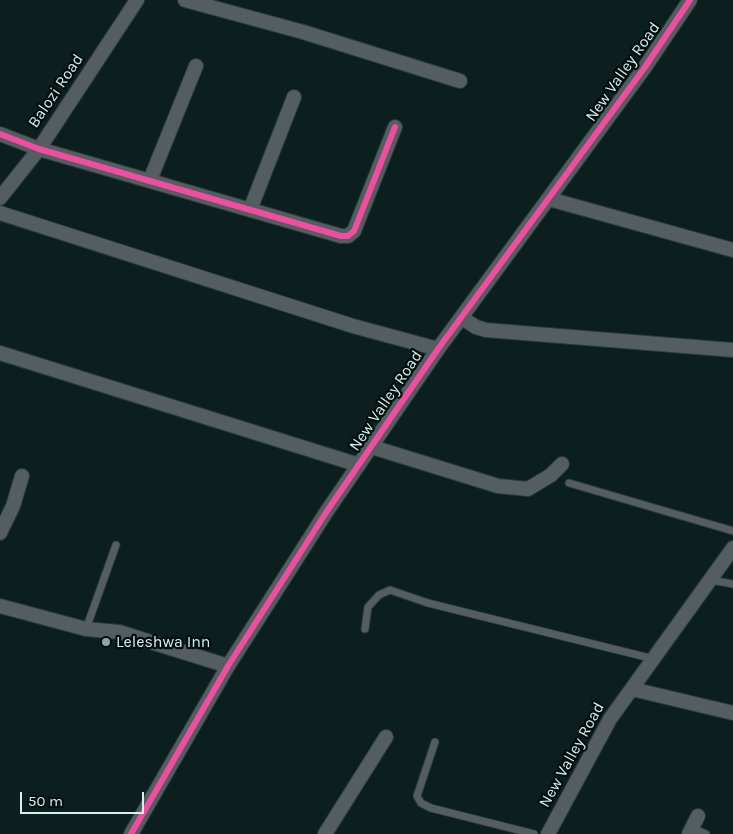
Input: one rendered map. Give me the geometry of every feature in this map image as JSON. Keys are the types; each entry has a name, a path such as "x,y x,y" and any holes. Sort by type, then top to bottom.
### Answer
{"street":[{"name":"Balozi Road","path":"0,198 39,148 138,0"},
{"path":"185,0 303,32 460,81"},
{"name":"New Valley Road","path":"131,834 228,666 359,465 438,349 645,67 690,0"},
{"path":"150,180 196,66"},
{"path":"250,210 294,97"},
{"path":"0,134 39,148 250,210 341,236 348,236 354,231 395,127"},
{"path":"549,199 733,250"},
{"path":"0,213 353,326 438,349"},
{"path":"462,318 476,327 486,330 733,350"},
{"path":"0,353 359,465"},
{"path":"372,447 498,486 528,489 551,475 562,464"},
{"path":"0,533 13,506 22,476"},
{"name":"New Valley Road","path":"548,834 610,719 733,548"},
{"path":"0,606 86,629 119,632 228,666"},
{"path":"632,690 733,713"},
{"path":"325,834 386,736"}],"lane":[{"path":"568,483 733,531"},
{"path":"86,629 116,545"},
{"path":"711,580 733,584"},
{"path":"365,629 368,607 379,595 390,590 428,603 654,659"},
{"path":"435,742 417,796 422,803 431,808 534,834"},
{"path":"693,826 706,834"}],"cycle path":[{"path":"131,834 228,666 327,511 438,349 645,67 690,0"},
{"path":"0,134 39,149 341,236 348,236 354,231 395,127"}],"place":[{"name":"Leleshwa Inn","path":"106,642"}]}
